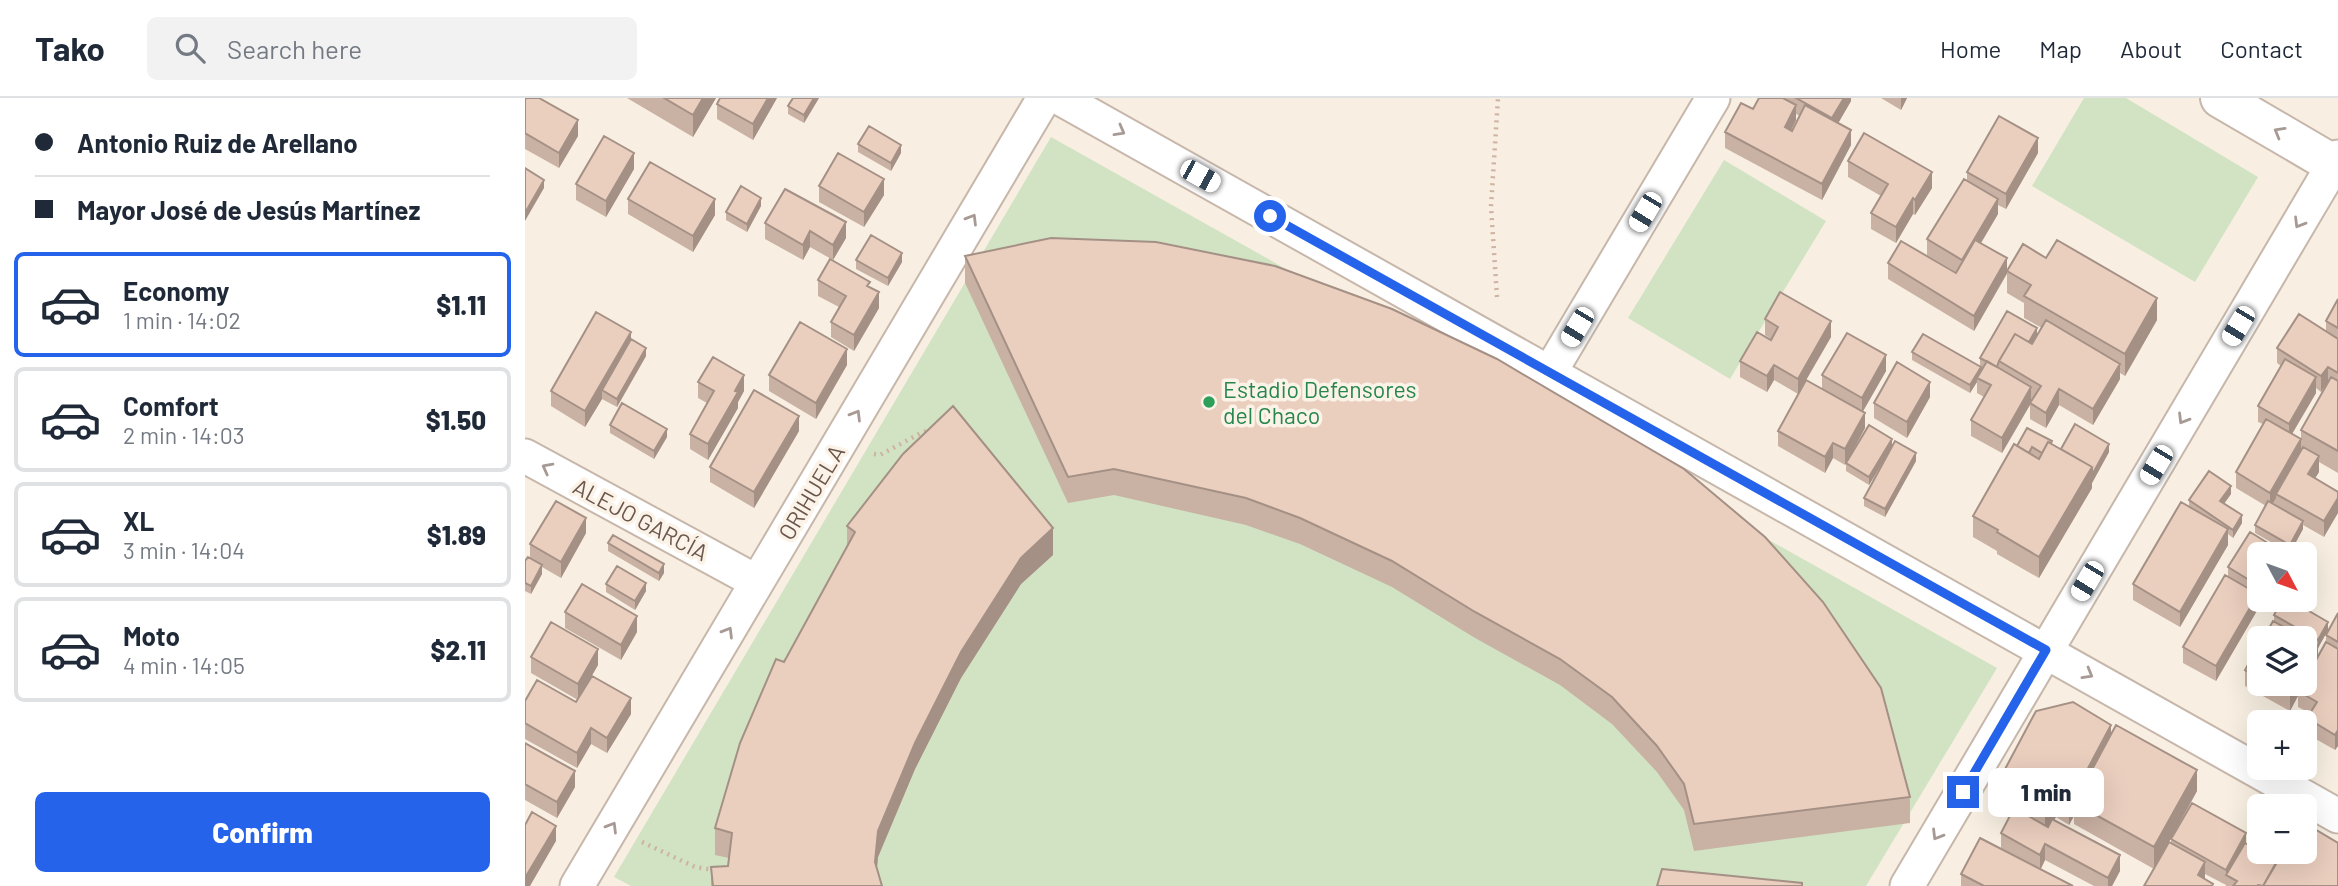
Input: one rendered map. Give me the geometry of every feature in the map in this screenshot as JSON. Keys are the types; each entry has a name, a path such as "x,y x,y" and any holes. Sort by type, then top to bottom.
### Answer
{"street":[{"name":"ORIHUELA","path":"577,886 1044,98"},
{"path":"1060,98 2338,816"},
{"path":"1550,372 1713,98"},
{"path":"1907,886 2337,163 2220,98"},
{"name":"ALEJO GARCÍA","path":"525,456 757,582"}],"path":[{"path":"1497,297 1490,207 1498,98"},
{"path":"880,455 921,433 945,426"},
{"path":"614,824 649,846 695,867 718,871"}],"green space":[{"path":"2084,98 2126,98 2258,177 2195,282 2032,186"},
{"name":"Estadio Defensores del Chaco","path":"1051,137 1997,668 1866,886 631,886 614,877"},
{"path":"1724,160 1826,221 1730,379 1628,318"}],"building":[{"path":"526,98 539,98 578,120 559,153 525,133"},
{"path":"664,98 703,98 693,115"},
{"path":"720,98 768,98 753,124 717,104"},
{"path":"793,98 814,98 804,115 788,106"},
{"path":"1759,98 1783,98 1796,105 1785,127 1792,131 1805,105 1851,130 1822,184 1725,132 1741,103 1753,109"},
{"path":"1796,98 1844,98 1832,118"},
{"path":"1999,116 2038,138 2006,194 1967,172"},
{"path":"869,126 901,145 891,163 858,144"},
{"path":"1864,133 1932,172 1896,227 1871,213 1888,184 1848,161"},
{"path":"604,136 634,153 606,201 576,184"},
{"path":"838,153 884,179 864,212 819,186"},
{"path":"650,162 715,199 693,236 628,199"},
{"path":"525,168 544,180 525,213"},
{"path":"1964,179 1998,199 1962,260 1927,239"},
{"path":"741,186 761,198 747,224 726,212"},
{"path":"785,189 846,222 833,245 810,231 803,245 765,223"},
{"path":"871,235 902,253 888,278 856,260"},
{"path":"1051,238 1156,242 1275,266 1392,309 1497,359 1684,469 1765,537 1823,602 1881,688 1910,797 1694,824 1684,784 1657,746 1612,697 1560,659 1475,612 1392,561 1300,518 1246,498 1114,469 1068,477 965,256"},
{"path":"1975,240 2007,258 1974,316 1888,263 1901,241 1956,273"},
{"path":"2057,240 2157,298 2125,354 2024,296 2031,285 2007,271 2023,244 2046,258"},
{"path":"830,259 870,282 867,286 879,292 854,335 831,322 846,296 818,280"},
{"path":"1780,292 1831,321 1798,379 1774,365 1767,376 1740,361 1757,332 1771,340 1778,327 1765,319"},
{"path":"2338,299 2338,328 2326,321"},
{"path":"2007,311 2037,328 2029,342 2015,334 1997,367 1980,358"},
{"path":"596,312 631,332 585,411 551,391"},
{"path":"2299,314 2338,339 2338,373 2328,367 2321,376 2277,348"},
{"path":"2046,320 2120,364 2093,409 2059,389 2046,413 2030,403 2041,386 1999,361 2015,334 2032,344"},
{"path":"800,322 847,349 816,403 769,375"},
{"path":"1847,333 1886,355 1862,398 1822,375"},
{"path":"1923,334 1981,367 1970,385 1912,352"},
{"path":"631,339 646,348 617,399 602,390"},
{"path":"713,357 744,375 735,391 738,392 708,444 690,434 714,391 698,382"},
{"path":"2285,359 2316,377 2289,424 2258,406"},
{"path":"1987,361 2031,387 2002,438 1971,420 1991,385 1977,378"},
{"path":"1897,362 1930,382 1907,422 1874,403"},
{"path":"2331,377 2338,381 2338,451 2301,430"},
{"path":"1806,380 1865,413 1845,449 1833,443 1825,457 1778,431"},
{"path":"754,390 799,416 754,492 710,467"},
{"path":"622,403 667,429 654,451 610,425"},
{"path":"953,406 1053,528 1021,558 961,652 915,743 878,831 875,862 882,886 713,886 711,867 728,866 732,833 715,828 740,743 776,659 784,662 855,532 847,526 903,454"},
{"path":"2266,419 2301,439 2270,493 2236,472"},
{"path":"2075,424 2109,444 2092,475 2092,467 2061,449"},
{"path":"1869,425 1892,439 1869,477 1846,463"},
{"path":"2027,428 2052,441 2048,442 2042,453 2032,447 2029,453 2017,446"},
{"path":"1895,441 1916,453 1885,509 1864,498"},
{"path":"2048,442 2092,467 2039,557 1973,516 2014,444 2039,459"},
{"path":"2303,447 2319,456 2308,474 2338,492 2338,498 2324,521 2276,494"},
{"path":"2209,471 2231,486 2220,501 2242,515 2233,530 2189,500"},
{"path":"556,501 586,518 561,562 530,544"},
{"path":"2268,501 2303,521 2292,542 2285,542 2255,525"},
{"path":"2181,502 2228,529 2180,612 2133,584"},
{"path":"2250,532 2266,542 2247,542 2247,579 2228,567"},
{"path":"613,535 664,564 659,573 608,543"},
{"path":"528,557 542,565 531,586 525,583 525,561"},
{"path":"617,566 646,583 635,601 606,584"},
{"path":"2225,575 2247,588 2248,612 2216,666 2183,647"},
{"path":"582,584 637,616 621,645 565,612"},
{"path":"2276,612 2311,612 2328,622 2318,640 2317,626 2293,626 2274,615"},
{"path":"2338,613 2338,642 2326,635"},
{"path":"551,622 598,649 578,684 531,657"},
{"path":"2326,642 2338,649 2338,730 2335,735 2317,724 2317,710 2312,710 2317,702 2307,696 2317,696 2317,658"},
{"path":"592,676 631,698 607,738 591,728 577,753 525,723 525,701 537,680 576,702"},
{"path":"2073,702 2111,725 2069,804 2056,795 2045,814 1996,786 2036,711"},
{"path":"2116,725 2197,770 2154,847 2074,803"},
{"path":"525,743 575,771 557,802 525,784"},
{"path":"2192,803 2246,833 2226,870 2171,839"},
{"path":"2014,808 2048,827 2052,819 2120,855 2108,878 2045,844 2040,855 2001,833"},
{"path":"532,812 556,826 525,878 525,825"},
{"path":"2317,830 2338,843 2338,886 2263,886 2276,864 2317,864"},
{"path":"1980,838 2073,886 1984,886 1961,874"},
{"path":"2169,842 2205,862 2198,875 2213,884 2212,886 2144,886"},
{"path":"2245,843 2247,864 2275,864 2263,886 2233,886 2237,881 2226,875"},
{"path":"1662,869 1802,883 1802,886 1657,886"}],"place":[{"name":"Estadio Defensores del Chaco","path":"1209,402"}],"route":[{"path":"1270,216 2046,650 1963,792"}]}
